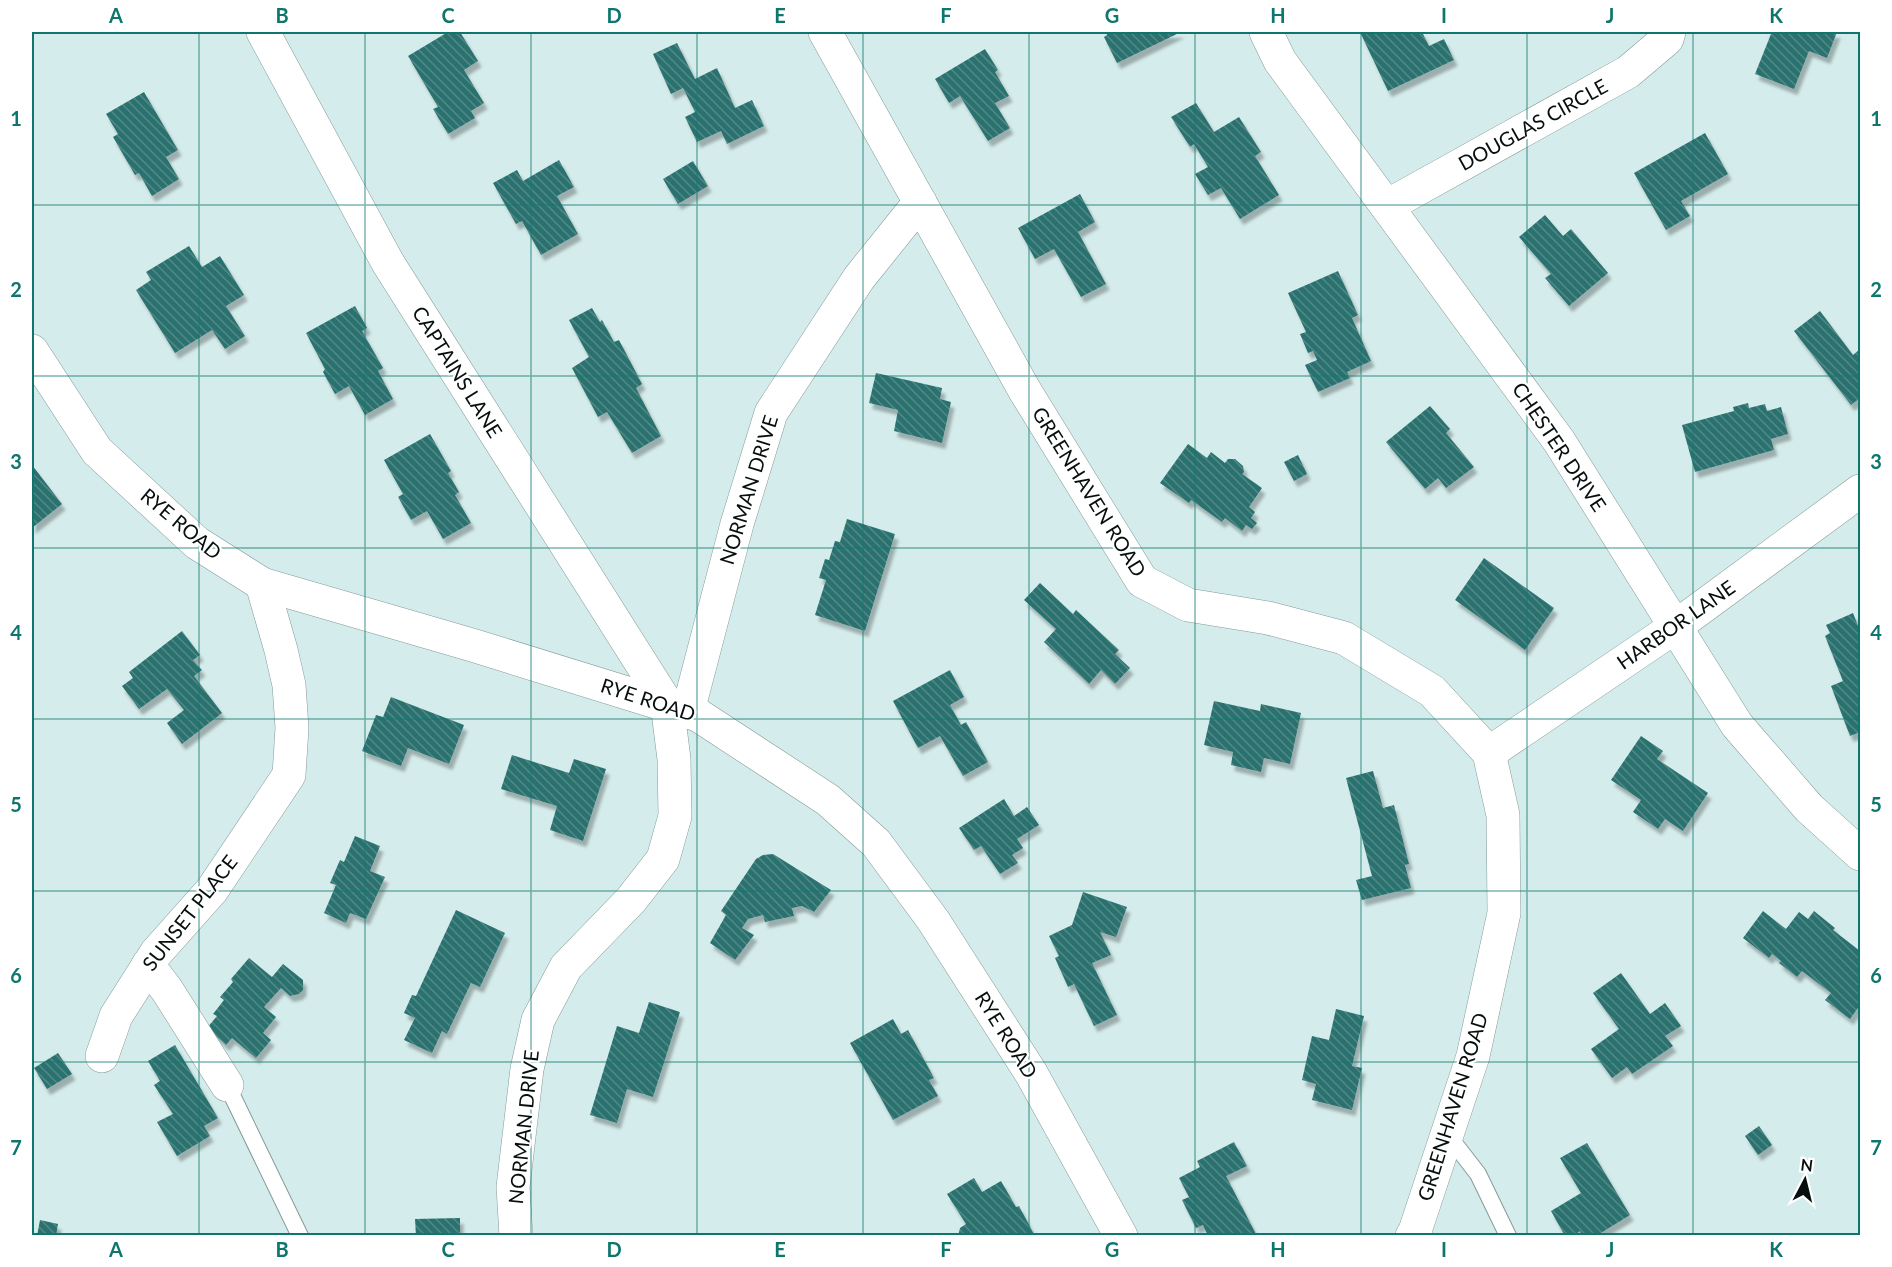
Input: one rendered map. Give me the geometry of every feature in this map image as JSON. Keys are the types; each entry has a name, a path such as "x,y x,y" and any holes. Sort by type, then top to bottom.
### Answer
{"street":[{"name":"CAPTAINS LANE","path":"264,32 388,263 677,708"},
{"name":"GREENHAVEN ROAD","path":"825,32 1025,391 1142,581 1188,604 1268,618 1344,638 1432,691 1489,753 1503,815 1504,913 1473,1056 1412,1236"},
{"name":"CHESTER DRIVE","path":"1266,32 1280,61 1559,441 1737,725 1809,808 1860,854"},
{"name":"DOUGLAS CIRCLE","path":"1387,206 1628,72 1667,39 1669,32"},
{"name":"NORMAN DRIVE","path":"516,1236 513,1187 526,1069 538,1020 566,967 631,900 663,858 675,816 674,759 677,708 771,412 859,278 920,202"},
{"name":"RYE ROAD","path":"32,351 97,451 197,543 262,584 698,714 828,800 876,843 933,921 1031,1073 1121,1236"},
{"name":"HARBOR LANE","path":"1489,753 1675,627 1860,491"},
{"name":"SUNSET PLACE","path":"102,1056 116,1016 148,965 212,890 289,775 292,728 289,684 262,584"},
{"path":"148,965 227,1085"}],"lane":[{"path":"227,1085 300,1236"},
{"path":"1447,1134 1478,1174 1508,1236"}],"building":[{"path":"448,32 460,32 478,61 464,70 484,103 471,111 475,118 448,134 433,109 438,107 408,56"},
{"path":"1106,32 1181,32 1117,63 1104,37 1107,35"},
{"path":"1360,32 1422,32 1429,46 1444,39 1454,60 1388,91"},
{"path":"1764,32 1837,32 1827,58 1809,51 1794,89 1755,74 1771,34"},
{"path":"677,43 695,79 717,68 735,108 752,100 764,126 727,144 721,131 697,142 685,117 695,112 683,88 671,94 653,54"},
{"path":"985,49 998,70 995,72 1009,96 995,103 1010,128 988,141 960,96 949,103 935,79"},
{"path":"144,92 178,150 166,157 179,179 152,196 139,173 135,175 113,137 118,134 106,114"},
{"path":"1196,103 1214,132 1239,117 1261,152 1255,156 1279,195 1240,219 1221,188 1208,195 1195,174 1208,167 1194,144 1190,147 1171,117"},
{"path":"1705,133 1728,174 1681,201 1690,216 1666,230 1634,173"},
{"path":"559,160 574,187 557,196 578,234 541,255 522,221 516,224 493,183 517,170 523,181"},
{"path":"693,161 708,186 678,204 663,179"},
{"path":"1080,194 1095,222 1078,232 1106,284 1081,297 1054,249 1035,259 1018,228"},
{"path":"1545,215 1563,236 1571,229 1608,273 1569,306 1545,278 1551,274 1519,237"},
{"path":"189,246 202,267 220,256 244,295 226,306 245,336 225,349 212,330 175,353 136,290 151,280 146,272"},
{"path":"1338,271 1358,315 1352,318 1371,361 1347,372 1350,378 1318,392 1305,365 1317,360 1313,351 1308,353 1300,334 1306,332 1288,293"},
{"path":"355,306 367,328 362,331 383,368 378,371 393,399 365,415 349,386 335,394 306,333"},
{"path":"592,308 600,322 602,320 614,342 619,340 642,384 636,388 661,436 632,453 607,412 598,417 572,368 589,357 569,320"},
{"path":"1820,311 1853,355 1860,349 1860,398 1851,405 1794,331"},
{"path":"876,373 942,388 940,399 951,402 942,443 894,431 898,410 869,403"},
{"path":"1748,403 1749,408 1765,404 1767,411 1781,407 1788,434 1771,439 1774,450 1695,472 1682,425 1734,411 1733,407"},
{"path":"1430,406 1450,429 1446,433 1474,467 1446,488 1438,478 1425,489 1386,442"},
{"path":"430,434 451,471 448,473 459,492 455,495 471,523 443,539 427,511 411,520 398,497 403,494 384,460"},
{"path":"1188,444 1207,458 1211,452 1225,463 1228,459 1235,459 1243,466 1242,474 1262,488 1249,507 1255,512 1251,518 1257,523 1252,529 1246,525 1242,531 1225,518 1222,522 1191,500 1189,503 1160,483"},
{"path":"1298,455 1307,474 1294,481 1284,462"},
{"path":"32,465 62,504 32,528"},
{"path":"847,519 895,534 865,631 815,615 826,580 819,578 825,559 829,560 835,541 840,542"},
{"path":"1484,558 1554,608 1525,650 1455,600"},
{"path":"1040,583 1073,614 1076,610 1119,650 1115,654 1130,668 1115,684 1101,670 1089,684 1044,642 1056,629 1024,600"},
{"path":"1853,613 1860,631 1860,732 1850,736 1831,686 1843,681 1825,636 1830,633 1826,625"},
{"path":"182,631 200,655 193,660 202,670 194,676 222,713 182,744 167,723 184,710 167,689 139,709 122,686 133,678 129,672"},
{"path":"950,670 964,697 950,705 961,725 966,722 988,762 963,776 940,736 918,748 893,701"},
{"path":"391,697 464,725 449,764 408,748 401,766 362,751 376,715 383,717"},
{"path":"1214,701 1260,711 1261,704 1301,713 1290,764 1264,758 1261,772 1231,765 1233,752 1204,745"},
{"path":"1641,736 1663,751 1657,759 1708,793 1683,831 1665,819 1658,829 1633,812 1641,800 1611,780"},
{"path":"512,755 569,773 574,759 606,769 583,841 550,830 557,806 501,789"},
{"path":"1373,771 1383,808 1394,805 1409,864 1405,865 1411,888 1362,900 1356,880 1372,876 1346,778"},
{"path":"1004,799 1014,816 1027,807 1039,825 1017,839 1023,848 1012,855 1018,863 1000,874 981,846 974,850 959,828"},
{"path":"355,836 380,846 370,871 385,877 366,919 350,913 346,923 324,913 336,885 330,883 340,860 344,862"},
{"path":"773,854 831,890 814,912 802,906 792,908 794,916 765,922 763,915 748,919 742,928 754,935 735,960 710,943 726,915 721,911 756,859 763,855"},
{"path":"1083,892 1127,907 1116,937 1100,932 1111,955 1092,963 1117,1015 1094,1026 1074,984 1068,987 1055,958 1059,956 1049,936 1072,925"},
{"path":"456,910 505,933 480,987 471,983 447,1034 442,1031 432,1053 404,1040 415,1018 404,1013 412,995 416,996"},
{"path":"1763,911 1786,929 1799,912 1808,919 1814,911 1835,928 1833,930 1860,951 1860,1005 1850,1019 1825,1000 1831,993 1802,971 1797,977 1779,963 1781,961 1772,954 1769,958 1743,938"},
{"path":"249,958 272,977 283,964 303,980 303,990 299,994 290,996 281,988 264,1007 276,1017 263,1033 271,1040 256,1058 232,1038 226,1045 207,1028 217,1016 213,1014 224,1000 220,997 233,982 231,979"},
{"path":"1621,973 1650,1014 1665,1003 1681,1026 1665,1036 1673,1046 1632,1074 1627,1067 1612,1078 1591,1049 1619,1029 1593,993"},
{"path":"649,1002 680,1012 653,1097 627,1089 617,1123 590,1115 617,1026 639,1033"},
{"path":"1336,1009 1364,1016 1352,1066 1362,1068 1352,1110 1312,1100 1316,1084 1302,1080 1312,1036 1329,1040"},
{"path":"893,1019 901,1034 908,1030 934,1078 929,1080 938,1096 893,1120 850,1043"},
{"path":"175,1045 218,1118 204,1126 210,1136 177,1156 157,1122 173,1114 154,1085 160,1081 148,1061"},
{"path":"58,1053 72,1074 47,1089 34,1068"},
{"path":"1759,1126 1772,1145 1758,1155 1745,1136"},
{"path":"1234,1142 1247,1166 1226,1176 1257,1236 1208,1236 1203,1225 1196,1228 1182,1200 1189,1197 1179,1178 1200,1167 1197,1161"},
{"path":"1587,1143 1630,1215 1596,1236 1582,1236 1580,1231 1573,1236 1565,1236 1551,1211 1581,1193 1560,1158"},
{"path":"974,1178 982,1192 1001,1181 1016,1207 1019,1206 1035,1236 958,1236 960,1228 966,1224 947,1194"},
{"path":"460,1218 460,1236 416,1236 415,1219"},
{"path":"40,1220 58,1224 56,1236 37,1236"}]}
